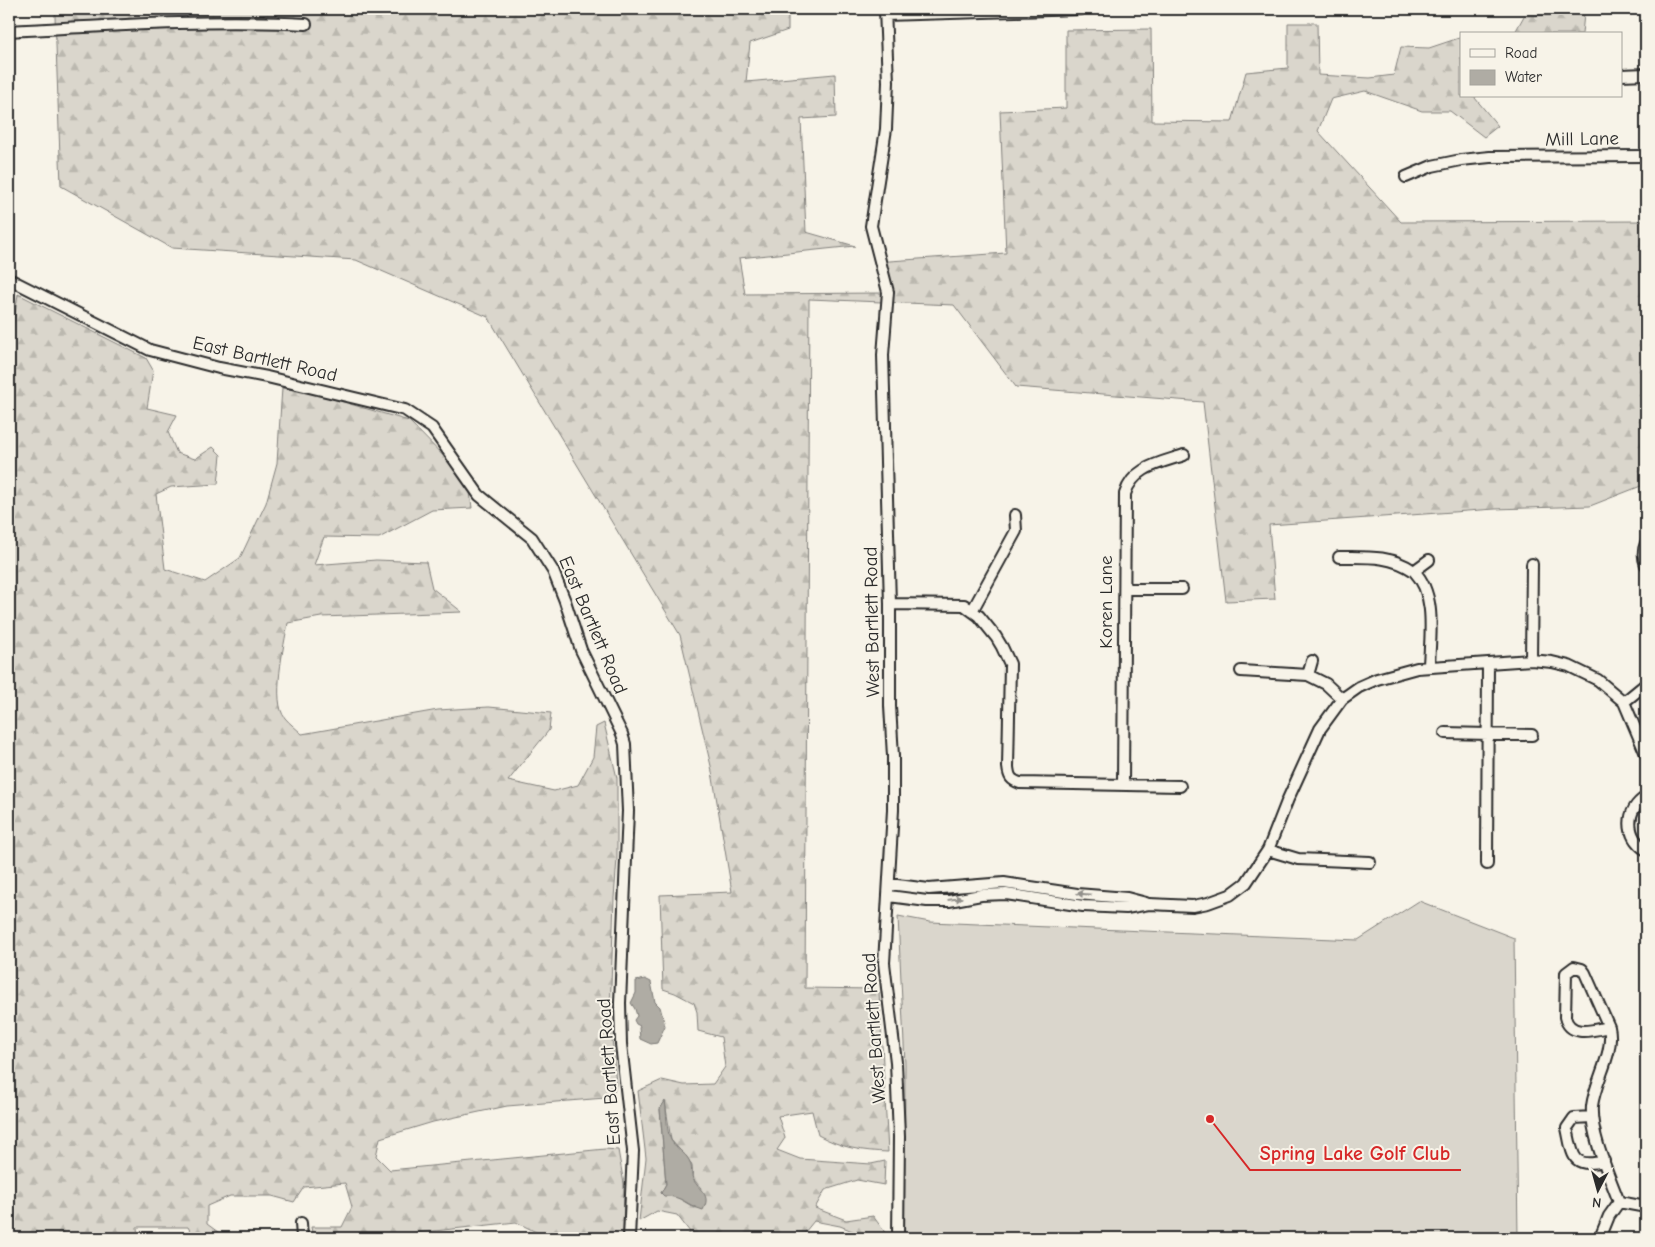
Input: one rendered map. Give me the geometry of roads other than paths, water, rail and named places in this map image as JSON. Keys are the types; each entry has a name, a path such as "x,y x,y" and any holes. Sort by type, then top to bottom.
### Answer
{"street":[{"path":"885,12 1081,9"},
{"name":"West Bartlett Road","path":"885,12 888,82 887,121 870,226 888,292 883,355 890,604 890,706 894,795 884,963 896,1062 899,1137 898,1238"},
{"path":"9,30 182,22 306,24"},
{"path":"1622,74 1646,74"},
{"name":"Mill Lane","path":"1406,177 1432,166 1490,157 1646,156"},
{"name":"East Bartlett Road","path":"9,279 150,350 219,368 267,377 405,410 432,428 479,495 532,538 553,571 581,650 622,734 625,744 628,811 620,1003 621,1044 633,1151 629,1238"},
{"name":"Koren Lane","path":"1123,785 1125,494 1127,487 1137,473 1184,455"},
{"path":"972,611 1016,531 1015,515"},
{"path":"1646,543 1644,549 1646,565"},
{"path":"1339,557 1388,558 1401,562 1419,576 1427,590 1430,611 1429,666"},
{"path":"1414,571 1429,560"},
{"path":"1532,564 1532,660"},
{"path":"1125,589 1182,589"},
{"path":"890,604 964,605 979,616 996,636 1010,664 1008,775 1012,780 1020,783 1180,786"},
{"path":"889,896 928,901 949,901 981,895 1006,894 1083,906 1126,908 1149,904 1193,906 1230,895 1246,883 1268,850 1288,798 1320,729 1342,699 1359,687 1402,671 1429,666 1532,660 1552,662 1584,672 1598,680 1624,702 1646,754"},
{"path":"1308,675 1312,661"},
{"path":"1487,864 1486,734 1488,663"},
{"path":"1241,671 1308,675 1326,684 1342,699"},
{"path":"1624,702 1646,684"},
{"path":"1444,733 1532,735"},
{"path":"1645,849 1631,833 1630,826 1636,805 1646,797"},
{"path":"1268,850 1298,859 1370,862"},
{"path":"889,884 929,889 1004,883 1077,894 1127,898 1149,904"},
{"path":"928,901 929,889"},
{"path":"1114,908 1116,897"},
{"path":"1609,1027 1582,1031 1573,1030 1568,1026 1565,1017 1565,978 1570,968 1578,967 1585,973 1609,1027 1608,1051 1595,1092 1592,1117 1595,1134 1619,1202"},
{"path":"1592,1117 1574,1118 1569,1124 1567,1128 1573,1155 1579,1161 1588,1164 1604,1161"},
{"path":"1619,1202 1646,1206"},
{"path":"1600,1238 1609,1216 1619,1202"},
{"path":"300,1223 302,1238"}],"water":[{"path":"645,979 651,982 655,1002 660,1007 665,1026 657,1043 651,1044 640,1039 640,1026 634,1020 637,1016 631,1003 636,993 636,981"},
{"path":"665,1101 669,1136 689,1160 693,1179 705,1196 706,1200 703,1210 676,1197 664,1196 661,1193 666,1184 660,1109"}],"place":[{"name":"Spring Lake Golf Club","path":"1210,1119"}]}
